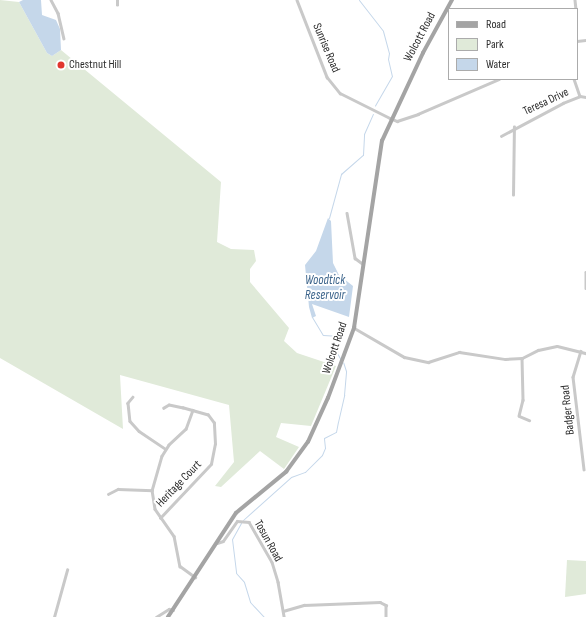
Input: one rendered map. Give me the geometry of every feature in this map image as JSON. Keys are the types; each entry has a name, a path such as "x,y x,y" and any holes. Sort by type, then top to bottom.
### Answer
{"main road":[{"name":"Wolcott Road","path":"168,617 239,510 286,472 298,457 328,398 354,328 378,159 390,118 452,0"}],"street":[{"path":"51,0 58,13 64,38"},
{"path":"117,0 117,5"},
{"name":"Sunrise Road","path":"297,0 327,77 340,93 390,118"},
{"path":"390,118 397,120 418,114 497,80"},
{"path":"574,80 580,96"},
{"name":"Teresa Drive","path":"500,136 514,127 580,96 586,97"},
{"name":"Teresa Drive","path":"513,195 514,127"},
{"path":"347,213 355,258 363,264"},
{"path":"586,272 586,288"},
{"path":"354,328 404,357 428,362 459,352 505,359 522,358 538,350 557,346 586,353"},
{"name":"Badger Road","path":"581,351 573,377 584,469"},
{"path":"522,358 523,400 519,416 528,420"},
{"path":"132,397 128,403 130,421 139,431 166,449"},
{"name":"Heritage Court","path":"160,518 211,464 215,444 214,423 208,416 193,410 169,405 164,408"},
{"path":"193,410 186,429 166,449 154,477 152,490 155,509 174,536 180,566 195,577"},
{"path":"108,494 118,489 152,490"},
{"name":"Tosun Road","path":"215,544 223,540 234,524 240,519 248,521 272,562 278,582 284,617"},
{"path":"54,617 67,570"},
{"path":"283,611 304,605 380,602 386,605 386,617"},
{"path":"156,617 169,609 173,611"}],"green space":[{"path":"0,0 19,2 47,53 52,56 61,50 221,182 217,242 231,249 254,250 256,261 250,269 250,282 289,328 284,341 297,353 336,366 311,426 281,423 276,437 299,447 284,469 260,451 221,487 215,486 234,462 229,405 120,375 123,429 0,358"},
{"path":"567,560 586,561 586,594 565,597"}],"water":[{"path":"23,0 41,0 42,15 56,20 60,29 61,50 52,56 47,53 19,2"},
{"name":"Woodtick Reservoir","path":"328,218 331,221 333,263 339,275 353,286 349,317 312,304 316,316 312,318 309,307 305,265 316,251"}],"waterway":[{"path":"359,0 383,31 389,53 388,59 392,76 375,105"},
{"path":"329,218 341,174 363,155 364,134 373,114"},
{"path":"312,317 323,335 340,336 337,353 341,360"},
{"path":"243,520 291,477 305,472 322,455 325,448 324,438 336,432 344,395 346,371 343,362"},
{"path":"241,523 232,539 236,573 244,582 250,602 264,617"}],"place":[{"name":"Chestnut Hill","path":"61,65"}]}
